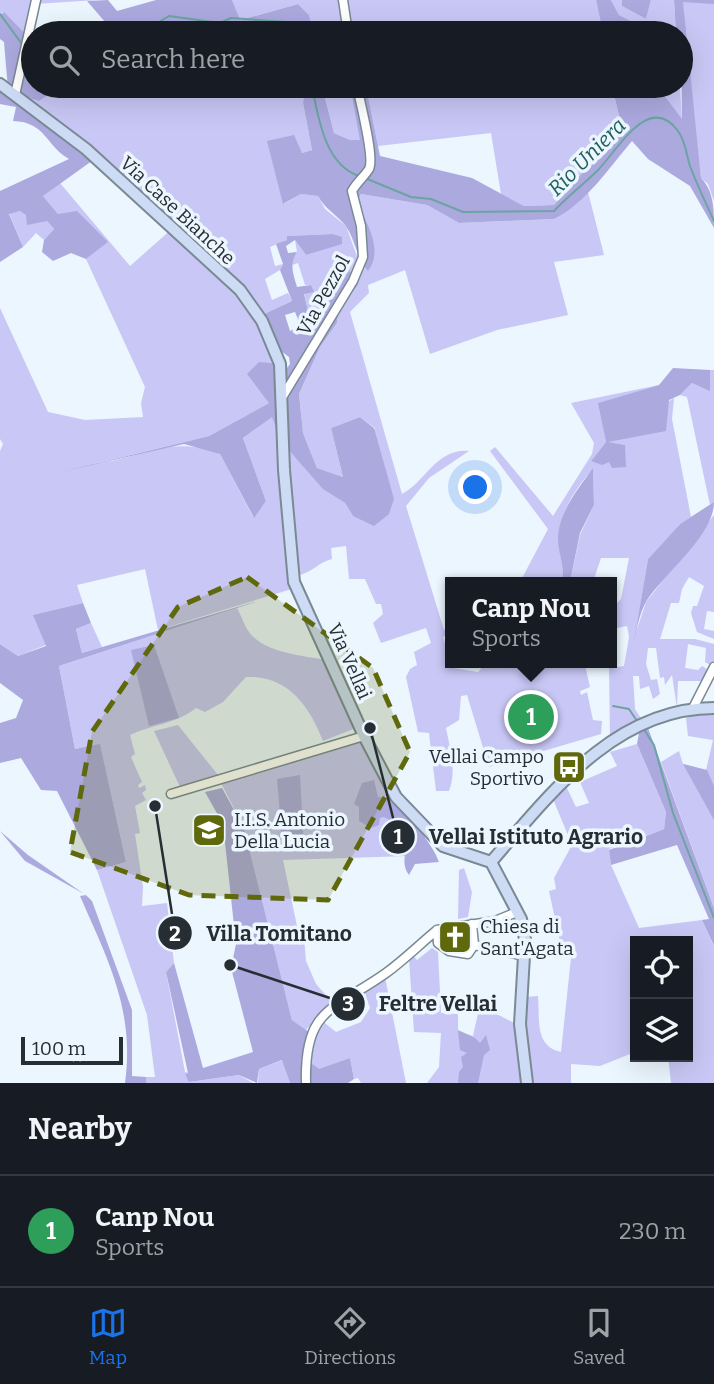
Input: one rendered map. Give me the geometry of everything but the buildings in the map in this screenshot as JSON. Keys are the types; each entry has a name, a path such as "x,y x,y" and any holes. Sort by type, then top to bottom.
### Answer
{"street":[{"path":"31,21 36,0"},
{"path":"342,0 346,21"},
{"path":"15,95 21,67"},
{"name":"Via Case Bianche","path":"0,84 75,138 240,290 272,338 281,364 283,396"},
{"name":"Via Pezzol","path":"283,396 353,281 363,257 361,226 352,191 370,168 373,154 363,125 359,98"},
{"name":"Via Vellai","path":"283,396 284,470 294,582 396,797 437,840 457,853 491,862"},
{"path":"693,708 714,667"},
{"path":"527,1083 520,1024 525,939 517,912 491,862 579,765 606,744 642,726 693,708 714,708"},
{"path":"171,794 365,736"},
{"path":"306,1083 305,1056 311,1035 323,1012 387,972 437,930 495,920 517,912"},
{"path":"437,930 438,943 449,951 468,954 474,945 472,924"},
{"path":"474,945 524,956"}],"highlighted area":[{"path":"247,577 373,668 410,752 328,900 189,895 70,852 92,732 178,607"}],"shaded area":[{"path":"0,0 97,0 35,4 31,21 21,21 21,32 3,12 0,15"},
{"path":"108,0 117,11 156,0 232,0 240,20 298,4 309,15 311,21 104,21 87,1"},
{"path":"232,0 596,0 600,21 311,21 309,15 298,4 239,20"},
{"path":"596,0 611,0 619,15 631,21 600,21"},
{"path":"611,0 622,0 622,6 646,19 651,0 674,0 675,21 631,21 619,15"},
{"path":"622,0 651,0 646,19 622,6"},
{"path":"674,0 714,0 714,4 683,2 685,21 675,21"},
{"path":"681,0 714,0 714,201 708,184 701,178 692,98 693,21 683,21"},
{"path":"4,12 21,30 21,98 96,158 43,196 58,214 77,211 108,242 86,259 71,253 53,261 42,252 44,240 54,229 47,221 27,225 26,215 20,211 9,214 23,247 0,262 0,191 69,159 32,125 13,121 16,107 0,104 0,84 8,89 4,42 0,39 0,15"},
{"path":"9,91 21,91 21,98 304,98 312,150 302,153 284,204 301,194 318,196 325,209 346,226 358,259 356,203 361,194 427,205 459,223 554,219 588,192 604,255 554,262 568,315 497,330 430,354 405,270 368,285 369,293 350,312 402,494 440,460 458,451 469,451 429,478 406,506 445,630 445,668 478,672 482,668 586,668 590,687 580,691 581,695 587,692 593,720 602,721 601,734 489,767 467,695 461,696 459,720 446,728 452,760 449,791 436,791 429,733 418,732 406,677 410,669 417,665 414,652 431,643 426,628 381,643 373,623 383,614 381,604 376,604 365,579 349,579 346,546 331,548 332,559 300,575 294,563 286,447 327,491 345,503 353,516 375,428 360,417 331,428 343,477 317,468 303,433 299,394 320,347 337,323 339,307 358,285 349,271 313,325 306,323 300,328 297,317 309,315 304,293 313,292 311,285 305,285 298,263 292,265 291,260 297,252 295,240 306,255 332,246 332,234 287,236 287,240 270,247 275,266 283,264 280,270 265,279 272,300 288,293 292,301 262,315 280,364 269,403 209,436 93,464 171,447 202,448 220,454 253,517 266,501 243,438 272,416 283,447 295,588 158,630 145,569 77,585 83,603 34,615 46,645 18,656 0,644 0,451 3,444 0,439 0,308 48,412 85,420 143,417 141,403 145,387 86,259 107,242 58,214 43,196 60,183 130,266 173,228"},
{"path":"304,98 325,98 334,133 350,140 360,140 352,98 368,98 380,156 472,178 524,206 554,205 613,138 620,120 615,98 666,98 682,119 682,98 693,98 701,178 711,195 714,228 690,186 648,159 632,141 587,194 554,219 459,223 427,205 361,194 356,203 369,227 374,245 373,263 368,271 345,225 318,196 301,194 283,204 267,141 294,135 302,153 312,150"},
{"path":"325,98 352,98 361,140 350,140 334,133"},
{"path":"368,98 615,98 620,120 613,138 554,205 524,206 501,194 491,133 378,146"},
{"path":"666,98 681,98 682,121"},
{"path":"20,211 47,221 54,229 44,240 36,233 23,247 9,213"},
{"path":"332,234 342,237 342,244 306,255 295,240 286,246 288,253 297,252 292,265 297,287 311,285 314,292 304,294 309,315 297,317 295,312 285,315 290,331 306,323 313,325 349,270 358,285 339,307 337,323 320,347 299,394 303,433 317,468 343,477 331,428 360,417 374,428 394,499 389,514 374,526 353,516 345,503 323,489 286,447 284,372 290,364 289,357 281,351 262,315 292,301 280,270 283,264 276,244 287,240 287,236"},
{"path":"259,362 280,364 283,447 272,417 243,438 266,501 254,518 220,454 184,444 61,472 209,436 269,403 247,374"},
{"path":"673,368 710,370 710,391 692,383 680,395 669,400 666,431 608,442 625,445 626,467 612,468 609,462 602,465 591,461 606,442 598,403 659,385"},
{"path":"710,370 714,370 714,502 710,505 687,397 680,395 692,383 710,390"},
{"path":"659,385 599,403 606,442 674,398 672,419 691,517 680,524 648,559 636,632 646,602 714,515 714,612 707,611 704,629 714,631 714,639 697,632 691,613 693,606 697,606 704,586 689,577 682,589 679,603 671,603 660,639 695,639 714,644 714,667 705,662 706,648 688,644 685,668 698,670 702,666 710,671 705,681 678,681 677,708 672,675 665,685 664,677 660,678 656,648 648,648 646,664 651,680 657,679 660,694 653,699 649,686 640,689 639,676 633,676 635,709 642,720 610,736 609,668 624,666 629,637 627,626 617,628 617,603 621,599 629,558 601,558 595,577 571,577 580,535 594,505 593,469 575,492 562,519 559,544 562,577 523,577 548,529 490,451 495,447 553,516 592,454 594,443 571,403","holes":["606,442 625,445 609,462 591,461"]},
{"path":"593,468 594,505 580,533 571,577 562,577 558,544 559,528 571,500"},
{"path":"714,502 712,515 698,540 647,600 633,647 648,559 680,524"},
{"path":"258,601 59,666 75,749 100,744 126,862 97,870 57,791 41,790 21,758 0,763 0,723 16,718 23,700 0,683 0,644 18,656 46,646 33,615 83,603 91,623 76,629 82,653"},
{"path":"237,608 249,632 264,645 326,660 356,728 323,741 311,716 295,695 273,681 246,677 223,702 205,712 196,708 181,717 130,735 135,754 131,757 142,782 138,785 139,788 145,785 146,790 142,793 146,800 135,806 140,833 135,834 143,887 142,906 167,903 174,963 166,972 185,1072 189,1073 185,1074 190,1082 239,1075 253,1083 146,1083 146,1077 155,1077 147,1015 97,870 126,862 100,745 75,749 59,666"},
{"path":"91,623 102,647 82,653 76,629"},
{"path":"154,645 179,718 149,726 131,650"},
{"path":"714,713 714,908 661,762 679,751 683,764 706,770 713,740 688,736 686,718"},
{"path":"178,725 218,775 180,787 154,731"},
{"path":"648,728 714,908 714,946 702,920 709,919 677,845 611,865 609,850 664,829 666,812 637,744 639,733"},
{"path":"361,739 416,822 409,856 283,860 297,926 304,937 306,961 316,984 332,1002 306,1030 292,1020 244,828 221,783"},
{"path":"637,744 666,812 664,829 609,849 611,865 639,928 702,920 714,947 714,1083 671,1083 669,1062 693,1062 693,936 630,936 630,1054 600,1066 571,1064 571,1083 529,1083 524,1048 525,997 538,996 542,1038 552,1049 561,1052 571,958 563,956 549,891 556,889 554,878 572,845 553,799 566,786 576,807 589,803 580,782 617,766 610,752"},
{"path":"683,764 707,770 714,786 714,820"},
{"path":"300,775 304,849 283,849 277,779"},
{"path":"374,780 378,797 387,800 406,815 424,836 439,862 415,864 409,875 404,859 417,834 384,817 380,818 379,825 371,828 359,821 359,807 354,804 362,783"},
{"path":"222,788 244,828 292,1020 309,1032 301,1061 303,1083 290,1083 282,1060 259,1069 257,1083 239,1075 189,1082 185,1074 188,1073 166,972 174,963 203,1068 253,1052 231,968 236,944 223,824 205,792"},
{"path":"0,831 28,855 84,894 25,861"},
{"path":"464,868 472,892 468,917 458,919 459,870"},
{"path":"86,895 92,901 132,1010 132,1076 146,1077 146,1083 125,1083 127,1057 123,1009 109,964 80,896"},
{"path":"432,948 438,952 441,1013 458,1014 458,1031 473,1036 479,1009 487,1009 516,1024 522,1083 427,1083 439,1067 441,1033 414,1032 409,959 412,954 417,960"},
{"path":"385,977 406,1083 361,1083 358,1078 354,1079 350,1058 318,1070 311,1063 313,1036 321,1020 336,1032 361,1022 370,1008 365,993"},
{"path":"458,1030 480,1043 486,1035 490,1050 484,1055 478,1083 458,1083 459,1072 463,1067 461,1057 467,1053 460,1050"},
{"path":"312,1046 311,1063 319,1069 350,1058 354,1079 348,1083 309,1083"},
{"path":"283,1060 290,1083 258,1083 259,1069"}],"waterway":[{"name":"Rio Uniera","path":"0,14 21,43"},
{"name":"Rio Uniera","path":"161,21 169,16 205,21"},
{"name":"Rio Uniera","path":"224,21 231,18 272,21"},
{"name":"Rio Uniera","path":"315,98 325,139 331,151 338,162 359,176"},
{"name":"Rio Uniera","path":"365,178 411,197 431,199 463,212 554,211 598,170 634,128 656,118 667,120 681,135 693,173 714,221"},
{"path":"613,706 629,709 637,721"},
{"path":"643,728 654,745 673,813 714,918"}],"place":[{"name":"Canp Nou","path":"531,717"},
{"name":"Vellai Istituto Agrario","path":"370,728"},
{"name":"Vellai Campo Sportivo","path":"569,767"},
{"name":"Villa Tomitano","path":"155,806"},
{"name":"I.I.S. Antonio Della Lucia","path":"209,830"},
{"name":"Chiesa di Sant'Agata","path":"455,937"},
{"name":"Feltre Vellai","path":"230,965"}]}
